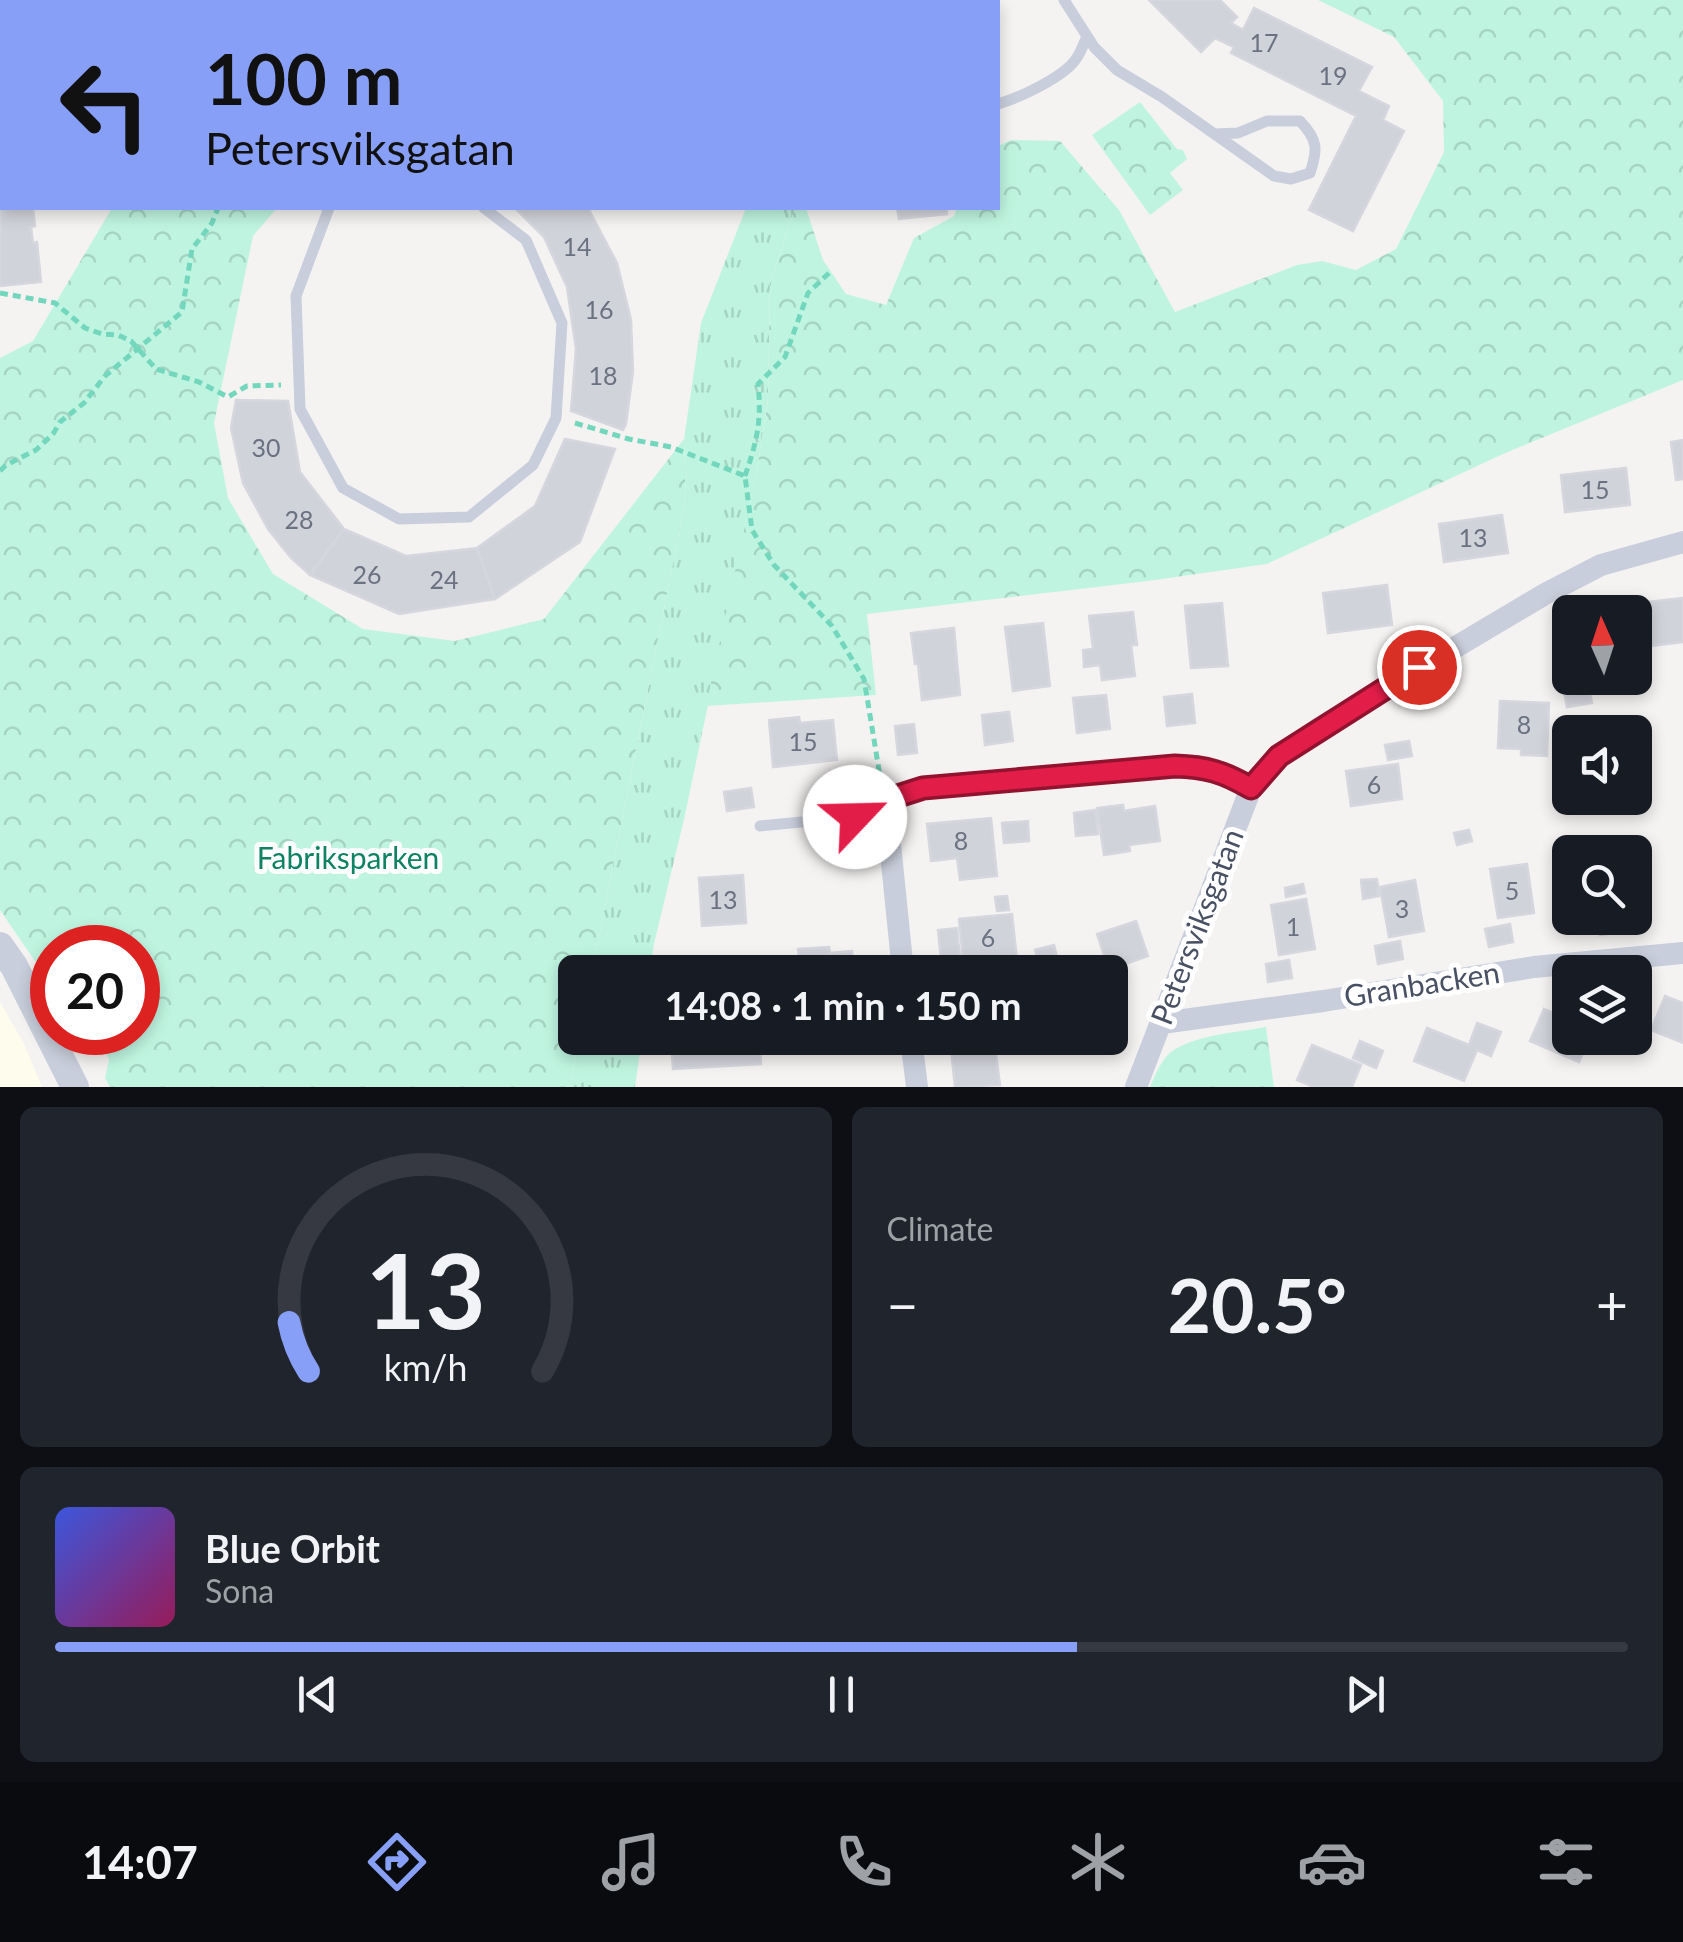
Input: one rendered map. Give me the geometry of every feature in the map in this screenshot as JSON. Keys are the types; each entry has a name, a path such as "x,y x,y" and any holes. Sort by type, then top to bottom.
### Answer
{"street":[{"name":"Petersviksgatan","path":"1136,1087 1251,788 1279,756 1545,594 1601,565 1683,542"},
{"path":"902,955 888,838 893,805 923,788 1175,766 1203,767 1227,774 1251,788"},
{"path":"0,946 75,1087"},
{"name":"Granbacken","path":"1162,1023 1534,967 1683,954"},
{"path":"913,1055 916,1087"}],"lane":[{"path":"1064,0 1094,47 1117,70 1274,176 1292,180 1310,172 1316,153 1312,134 1300,121 1267,120 1238,133 1215,134"},
{"path":"1000,104 1044,84 1075,61 1087,36"},
{"path":"327,210 296,296 300,409 343,488 399,519 469,518 533,465 556,418 562,323 526,240 487,210"},
{"path":"760,826 893,805"}],"path":[{"path":"0,471 36,450 106,376 182,312 192,250 217,210"},
{"path":"830,272 808,293 784,357 758,384 761,414 745,476 752,530 774,565 832,626 864,679 880,776 893,805"},
{"path":"0,294 55,303 85,328 118,334 131,341 156,369 199,382 228,397 247,386 299,386"},
{"path":"556,418 671,448 745,476"}],"shaded area":[{"path":"0,1002 24,1044 42,1087 0,1087"}],"green space":[{"path":"1318,0 1683,0 1683,380 1503,454 1267,564 867,614 876,695 706,706 757,470 768,400 770,283 794,210 807,210 823,260 846,294 886,305 914,238 954,216 956,210 1000,210 1000,145 1011,140 1060,141 1119,210 1175,312 1297,265 1322,261 1356,270 1396,249 1444,152 1443,101 1394,37"},
{"path":"1140,102 1187,159 1170,173 1183,190 1150,215 1092,135"},
{"name":"Fabriksparken","path":"111,210 275,210 253,236 214,423 228,498 273,574 363,629 455,641 544,619 684,439 686,497 595,955 558,955 558,1055 576,1055 569,1087 110,1087 105,1078 107,1055 160,1055 160,925 30,925 30,954 0,910 0,358 33,341"},
{"path":"745,210 794,210 770,283 768,399 757,470 652,955 595,955 686,497 684,439 701,323"},
{"path":"1266,1027 1274,1087 1150,1087 1164,1059 1181,1046"},
{"path":"576,1055 640,1055 635,1087 569,1087"}],"building":[{"path":"1149,0 1220,0 1237,17 1231,23 1243,30 1254,8 1372,67 1359,91 1389,106 1383,120 1404,131 1353,231 1309,210 1356,116 1231,53 1234,47 1215,38 1201,52"},
{"path":"0,210 33,210 35,226 31,227 33,243 37,242 41,282 0,286"},
{"path":"517,210 589,210 617,263 631,320 633,371 623,430 571,411 576,349 567,287 544,237"},
{"path":"897,210 947,210 947,214 899,219"},
{"path":"236,400 288,401 300,472 344,529 310,575 268,529 243,483 231,428"},
{"path":"565,439 615,449 580,542 495,599 477,548 535,506"},
{"path":"1683,440 1683,479 1676,480 1671,442"},
{"path":"1626,468 1630,505 1565,512 1561,475"},
{"path":"1502,515 1508,553 1444,562 1439,524"},
{"path":"344,529 406,556 477,548 495,599 399,614 310,575"},
{"path":"1387,585 1392,625 1328,633 1323,593"},
{"path":"1683,598 1683,642 1652,646 1652,601"},
{"path":"1222,603 1228,666 1191,668 1185,606"},
{"path":"1133,612 1137,645 1131,645 1135,676 1102,680 1100,665 1084,667 1083,650 1093,649 1089,616"},
{"path":"1043,623 1050,686 1013,691 1005,627"},
{"path":"954,628 960,695 922,700 911,633"},
{"path":"1192,694 1195,723 1167,726 1164,697"},
{"path":"1106,695 1110,729 1077,733 1073,698"},
{"path":"1565,695 1590,695 1592,703 1567,707"},
{"path":"1500,701 1549,703 1547,756 1521,755 1521,749 1498,748"},
{"path":"1009,712 1013,741 985,745 982,715"},
{"path":"799,717 800,723 833,720 837,760 773,767 769,720"},
{"path":"914,724 917,753 898,755 895,726"},
{"path":"1409,741 1412,756 1388,760 1385,745"},
{"path":"1398,764 1402,799 1351,806 1346,771"},
{"path":"751,788 754,807 727,811 724,792"},
{"path":"1123,805 1124,811 1155,806 1160,841 1129,845 1130,851 1104,855 1097,808"},
{"path":"1095,810 1098,834 1076,836 1074,813"},
{"path":"991,818 997,876 960,880 957,858 931,861 927,824"},
{"path":"1028,821 1029,841 1004,843 1002,823"},
{"path":"1469,830 1472,841 1457,845 1454,833"},
{"path":"851,834 853,859 829,861 826,836"},
{"path":"1527,864 1534,913 1498,918 1490,869"},
{"path":"743,875 746,923 702,926 699,878"},
{"path":"1377,879 1379,896 1363,899 1361,880"},
{"path":"1415,880 1424,931 1389,937 1380,887"},
{"path":"1303,884 1305,893 1286,897 1285,888"},
{"path":"1007,896 1009,910 997,911 995,897"},
{"path":"1306,899 1315,949 1279,955 1271,905"},
{"path":"1012,914 1016,955 963,955 959,919"},
{"path":"1136,921 1148,956 1128,963 1128,955 1104,955 1097,934"},
{"path":"1510,924 1513,942 1489,947 1485,929"},
{"path":"957,928 960,955 941,955 938,930"},
{"path":"1400,941 1403,959 1378,964 1375,946"},
{"path":"1054,945 1056,955 1036,955 1035,950"},
{"path":"829,947 830,953 852,951 852,955 799,955 798,949"},
{"path":"1289,960 1292,978 1268,982 1266,964"},
{"path":"1665,996 1683,1003 1683,1043 1652,1028"},
{"path":"1544,1009 1552,1012 1552,1050 1530,1041"},
{"path":"1477,1023 1501,1032 1491,1056 1477,1050 1464,1081 1414,1061 1427,1028 1469,1045"},
{"path":"1360,1041 1383,1051 1376,1068 1353,1058"},
{"path":"1312,1045 1361,1065 1352,1087 1314,1087 1297,1080"},
{"path":"672,1055 761,1055 761,1064 673,1069"},
{"path":"952,1055 996,1055 1000,1085 955,1087"},
{"path":"1563,1055 1582,1055 1579,1062"}],"route":[{"path":"855,817 887,814 898,796 923,788 1064,774 1203,767 1227,774 1251,788 1279,756 1419,667"}]}
